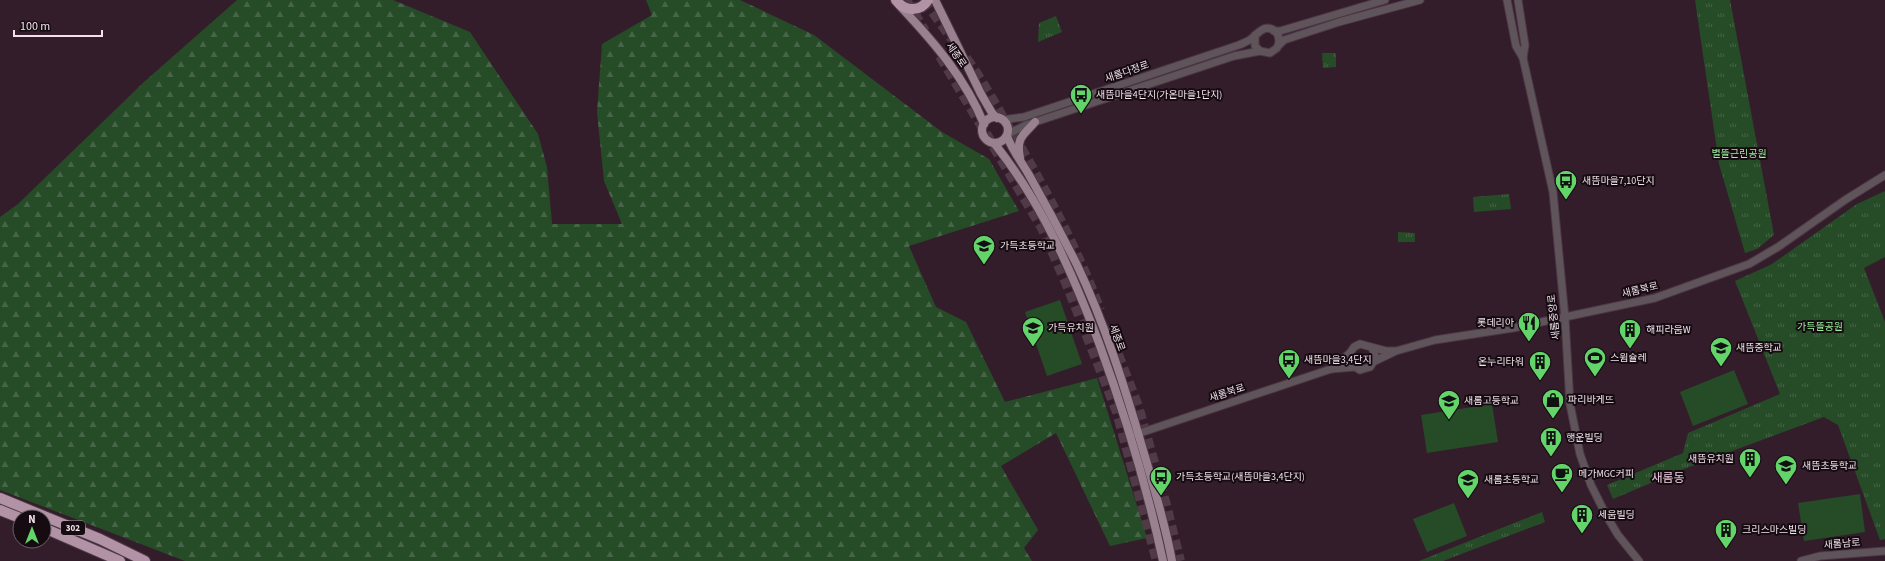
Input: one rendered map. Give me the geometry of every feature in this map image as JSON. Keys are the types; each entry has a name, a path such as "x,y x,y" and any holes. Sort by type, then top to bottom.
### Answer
{"highway":[{"path":"898,3 911,10 919,8 928,0"},
{"name":"302","path":"0,498 100,539 145,561"},
{"path":"0,510 12,515"},
{"name":"302","path":"52,531 120,561"}],"main road":[{"name":"세종로","path":"935,0 981,94 992,113 1000,119"},
{"name":"세종로","path":"898,3 934,41 967,88 984,124"},
{"path":"990,119 1000,119 1007,125 1007,135 1000,142 994,143 985,138 982,129 984,124 990,119"},
{"path":"1021,161 1019,150 1020,137 1035,122"},
{"name":"세종로","path":"1007,135 1011,146 1049,211 1083,278 1115,361 1138,434 1155,490 1172,561"},
{"name":"세종로","path":"994,143 1012,166 1044,216 1070,270 1109,370 1150,503 1163,561"}],"street":[{"path":"1274,31 1279,38 1278,45 1275,50 1270,53 1260,51 1255,46 1255,35 1263,29 1274,31 1287,29 1385,0"},
{"path":"1278,45 1290,38 1339,22 1420,0"},
{"name":"새롬중앙로","path":"1507,0 1516,46 1523,58 1553,192 1565,318 1570,404 1580,454 1591,485 1606,515 1618,535 1639,561"},
{"name":"새롬중앙로","path":"1518,0 1525,46 1523,58"},
{"name":"새롬다정로","path":"1000,119 1024,117 1239,45 1255,35"},
{"name":"새롬다정로","path":"1007,135 1035,122 1234,56 1260,51"},
{"name":"새롬북로","path":"1375,362 1396,351 1435,340 1513,328 1654,298 1749,264 1778,247 1845,200 1885,175"},
{"path":"1360,344 1367,344 1372,348 1376,354 1375,362 1367,369 1360,370 1354,367 1350,361 1350,353 1354,347 1360,344"},
{"path":"1372,348 1386,351 1396,351"},
{"name":"새롬북로","path":"1331,369 1350,353"},
{"name":"새롬북로","path":"1130,436 1331,369 1354,367"},
{"name":"새롬남로","path":"1801,561 1820,556 1885,551"}],"green space":[{"path":"237,0 393,0 470,32 538,134 547,167 552,224 622,224 604,181 597,112 602,44 652,15 646,0 740,0 814,35 942,132 989,159 1019,211 909,246 936,307 966,322 1005,402 1097,378 1147,538 1110,546 1056,433 1001,466 1038,530 1024,548 1032,561 185,561 0,490 0,217 18,204 144,82"},
{"name":"별뜰근린공원","path":"1695,0 1730,0 1774,235 1757,249 1745,253 1719,164"},
{"path":"1056,16 1062,32 1038,42 1039,23"},
{"path":"1322,53 1336,53 1336,67 1323,68"},
{"name":"가득뜰공원","path":"1885,191 1885,257 1864,268 1885,322 1885,539 1880,540 1838,425 1824,417 1684,469 1613,499 1607,485 1683,453 1688,433 1780,394 1735,281 1772,264 1857,204"},
{"path":"1509,194 1511,209 1474,212 1473,197"},
{"path":"1398,232 1415,233 1415,242 1398,242"},
{"path":"1060,300 1082,364 1047,376 1025,312"},
{"path":"1734,370 1748,404 1693,426 1680,392"},
{"path":"1492,404 1498,442 1427,453 1421,415"},
{"path":"1860,494 1865,532 1804,541 1798,503"},
{"path":"1454,503 1467,536 1427,552 1413,519"},
{"path":"1542,512 1545,522 1443,561 1419,561"}],"tunnel":[{"path":"906,0 925,31"},
{"path":"924,0 952,39"},
{"path":"940,56 1042,228 1067,285 1117,412 1157,561"},
{"path":"966,58 978,75 1047,194 1081,263 1100,310"},
{"path":"1107,326 1138,406 1180,561"}],"place":[{"name":"새뜸마을4단지(가온마을1단지)","path":"1081,114"},
{"name":"새뜸마을7,10단지","path":"1566,200"},
{"name":"가득초등학교","path":"984,266"},
{"name":"롯데리아","path":"1529,342"},
{"name":"가득유치원","path":"1033,348"},
{"name":"해피라움W","path":"1630,350"},
{"name":"새뜸중학교","path":"1721,368"},
{"name":"스윔슐레","path":"1595,378"},
{"name":"새뜸마을3,4단지","path":"1289,380"},
{"name":"온누리타워","path":"1540,382"},
{"name":"새롬고등학교","path":"1449,420"},
{"name":"파리바게뜨","path":"1553,420"},
{"name":"행운빌딩","path":"1551,458"},
{"name":"새뜸유치원","path":"1750,478"},
{"name":"새뜸초등학교","path":"1786,486"},
{"name":"메가MGC커피","path":"1562,494"},
{"name":"가득초등학교(새뜸마을3,4단지)","path":"1161,496"},
{"name":"새롬초등학교","path":"1468,500"},
{"name":"세움빌딩","path":"1582,534"},
{"name":"크리스마스빌딩","path":"1726,550"}],"district":[{"name":"새롬동","path":"1668,478"}]}
